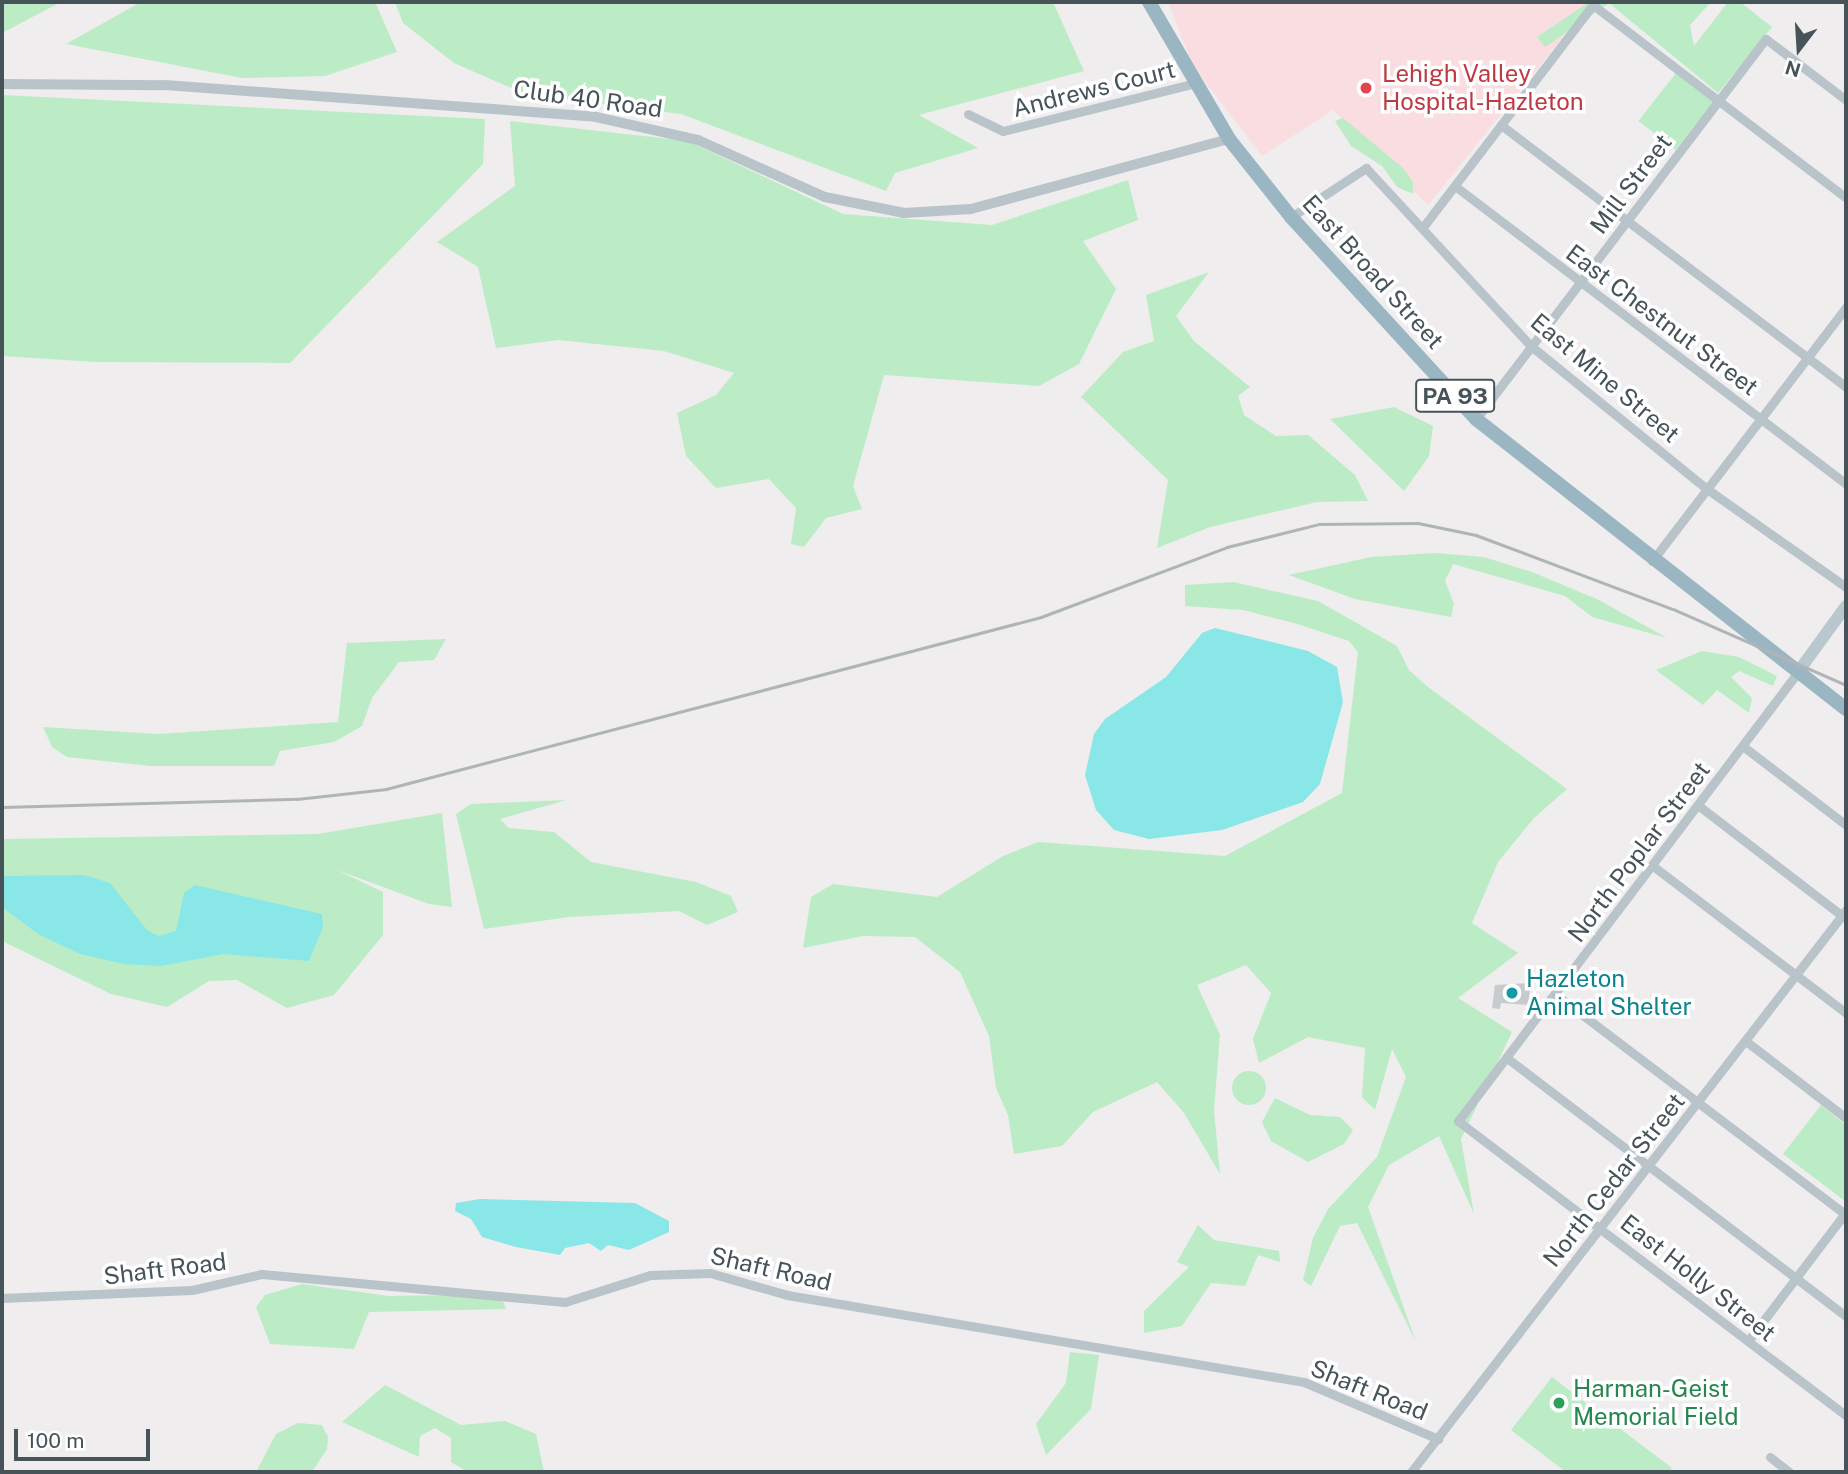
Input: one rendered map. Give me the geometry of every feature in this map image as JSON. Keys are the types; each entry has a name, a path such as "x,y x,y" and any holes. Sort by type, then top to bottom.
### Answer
{"highway":[{"name":"East Broad Street","path":"1149,2 1192,84 1229,139 1291,216 1476,419 1652,561 1846,709"}],"main road":[{"path":"1798,673 1846,606"}],"street":[{"path":"1423,227 1593,5 1846,198"},
{"name":"Mill Street","path":"1476,419 1766,39 1846,100"},
{"name":"Club 40 Road","path":"2,84 165,85 596,117 698,140 825,197 904,213 971,209 1229,139"},
{"name":"Andrews Court","path":"968,114 1003,131 1192,84"},
{"path":"1501,125 1846,387"},
{"name":"East Mine Street","path":"1291,216 1366,168 1531,346 1707,489 1846,587"},
{"name":"East Chestnut Street","path":"1455,186 1846,484"},
{"path":"1652,561 1846,307"},
{"name":"North Poplar Street","path":"1458,1121 1798,673"},
{"path":"1744,747 1846,825"},
{"path":"1699,806 1845,915"},
{"path":"1653,866 1846,1013"},
{"name":"North Cedar Street","path":"1411,1472 1845,915"},
{"path":"1555,994 1846,1214 1748,1341"},
{"path":"1747,1042 1846,1118"},
{"path":"1507,1058 1846,1316"},
{"name":"East Holly Street","path":"1458,1121 1846,1416"},
{"name":"Shaft Road","path":"2,1298 192,1290 262,1274 565,1302 650,1275 710,1273 787,1295 1304,1382 1438,1438"},
{"path":"1770,1457 1789,1472"}],"shaded area":[{"name":"Lehigh Valley Hospital-Hazleton","path":"1168,2 1591,2 1428,205 1333,110 1262,156 1193,66"}],"green space":[{"path":"2,2 61,2 2,33"},
{"path":"141,2 375,2 397,52 325,76 242,78 66,44"},
{"path":"395,2 1053,2 1084,71 919,115 978,148 895,173 886,191 681,114 525,94 454,63 403,23"},
{"path":"1589,2 1711,2 1690,25 1694,46 1728,2 1740,2 1772,27 1718,93 1609,3 1545,47 1537,37"},
{"path":"1676,73 1713,102 1675,150 1638,121"},
{"path":"2,95 485,119 483,164 290,363 96,362 2,356"},
{"path":"1343,118 1403,168 1413,182 1413,194 1397,187 1382,166 1351,146 1335,121"},
{"path":"510,121 688,141 843,214 992,225 1128,180 1138,220 1083,241 1116,289 1079,364 1039,386 884,375 853,486 862,509 826,518 804,547 791,544 796,508 769,479 716,488 686,456 677,413 716,395 734,373 664,351 558,340 496,348 478,267 437,242 515,186"},
{"path":"1209,272 1176,316 1194,341 1250,387 1238,396 1244,415 1276,436 1308,435 1355,475 1368,501 1317,502 1210,527 1157,548 1168,480 1081,397 1123,352 1154,341 1146,295"},
{"path":"1394,407 1433,426 1429,456 1404,491 1330,419"},
{"path":"1435,553 1484,557 1532,572 1599,600 1667,638 1592,617 1565,596 1453,564 1445,581 1454,604 1451,617 1355,599 1289,575 1371,557"},
{"path":"1233,582 1318,601 1397,646 1409,670 1428,687 1567,789 1534,818 1498,862 1472,923 1518,953 1458,998 1512,1032 1461,1139 1474,1214 1439,1136 1389,1165 1368,1207 1416,1342 1357,1223 1340,1226 1311,1286 1303,1280 1313,1238 1328,1209 1377,1157 1406,1077 1392,1049 1375,1110 1362,1097 1365,1048 1308,1037 1259,1063 1253,1039 1271,993 1246,965 1197,985 1220,1035 1214,1110 1220,1174 1184,1113 1157,1082 1093,1112 1062,1146 1014,1154 1008,1115 996,1088 989,1036 960,972 915,937 863,936 803,948 811,897 833,884 937,897 1003,856 1038,842 1225,856 1342,793 1358,652 1349,641 1294,623 1243,610 1185,606 1185,585"},
{"path":"446,639 434,660 399,662 372,698 362,726 334,742 280,751 274,766 150,766 67,757 52,747 43,727 159,734 338,722 347,643"},
{"path":"1702,651 1739,657 1777,676 1773,686 1739,671 1731,677 1752,698 1749,713 1717,690 1703,705 1656,670"},
{"path":"566,800 500,819 509,828 554,832 591,862 696,882 731,896 738,912 707,925 679,911 569,917 484,929 456,814 471,804"},
{"path":"442,813 452,907 429,904 337,870 383,892 383,935 334,995 287,1008 237,980 209,981 167,1007 111,994 2,941 2,839 318,834"},
{"path":"1249,1071 1261,1076 1266,1088 1261,1100 1249,1105 1237,1100 1232,1088 1237,1076"},
{"path":"1275,1098 1310,1115 1340,1117 1353,1130 1344,1144 1308,1162 1271,1141 1262,1122"},
{"path":"1821,1105 1846,1125 1845,1201 1783,1154"},
{"path":"1198,1225 1214,1240 1279,1251 1280,1262 1258,1255 1245,1286 1211,1283 1182,1326 1144,1333 1144,1311 1189,1267 1177,1262"},
{"path":"302,1284 389,1296 465,1295 503,1301 506,1309 369,1312 354,1349 270,1344 256,1307 265,1295"},
{"path":"1070,1352 1099,1355 1091,1409 1046,1455 1036,1424 1066,1383"},
{"name":"Harman-Geist Memorial Field","path":"1552,1377 1672,1468 1668,1472 1566,1472 1511,1430"},
{"path":"385,1385 461,1425 505,1421 536,1434 544,1472 468,1472 451,1462 451,1438 435,1428 420,1436 419,1457 342,1422"},
{"path":"298,1423 322,1425 328,1437 327,1449 312,1472 256,1472 276,1434"}],"water":[{"path":"1215,628 1308,651 1337,667 1343,702 1320,784 1303,802 1222,830 1149,839 1114,830 1096,810 1085,775 1094,734 1105,719 1166,677 1202,633"},
{"path":"84,875 110,883 147,930 159,936 176,931 184,893 195,885 322,914 323,927 309,961 223,954 162,966 124,964 80,954 38,934 2,907 2,876"},
{"path":"480,1199 635,1203 669,1221 669,1232 629,1250 608,1245 601,1251 589,1243 565,1248 560,1255 482,1237 471,1219 455,1211 456,1203"}],"building":[{"name":"Hazleton Animal Shelter","path":"1530,983 1529,1005 1501,1003 1500,1009 1492,1008 1495,985"}],"railway":[{"path":"2,807 297,799 386,789 1041,617 1227,547 1319,524 1418,523 1476,535 1673,609 1846,685"}],"place":[{"name":"Lehigh Valley Hospital-Hazleton","path":"1366,88"},
{"name":"Hazleton Animal Shelter","path":"1512,993"},
{"name":"Harman-Geist Memorial Field","path":"1559,1403"}]}
